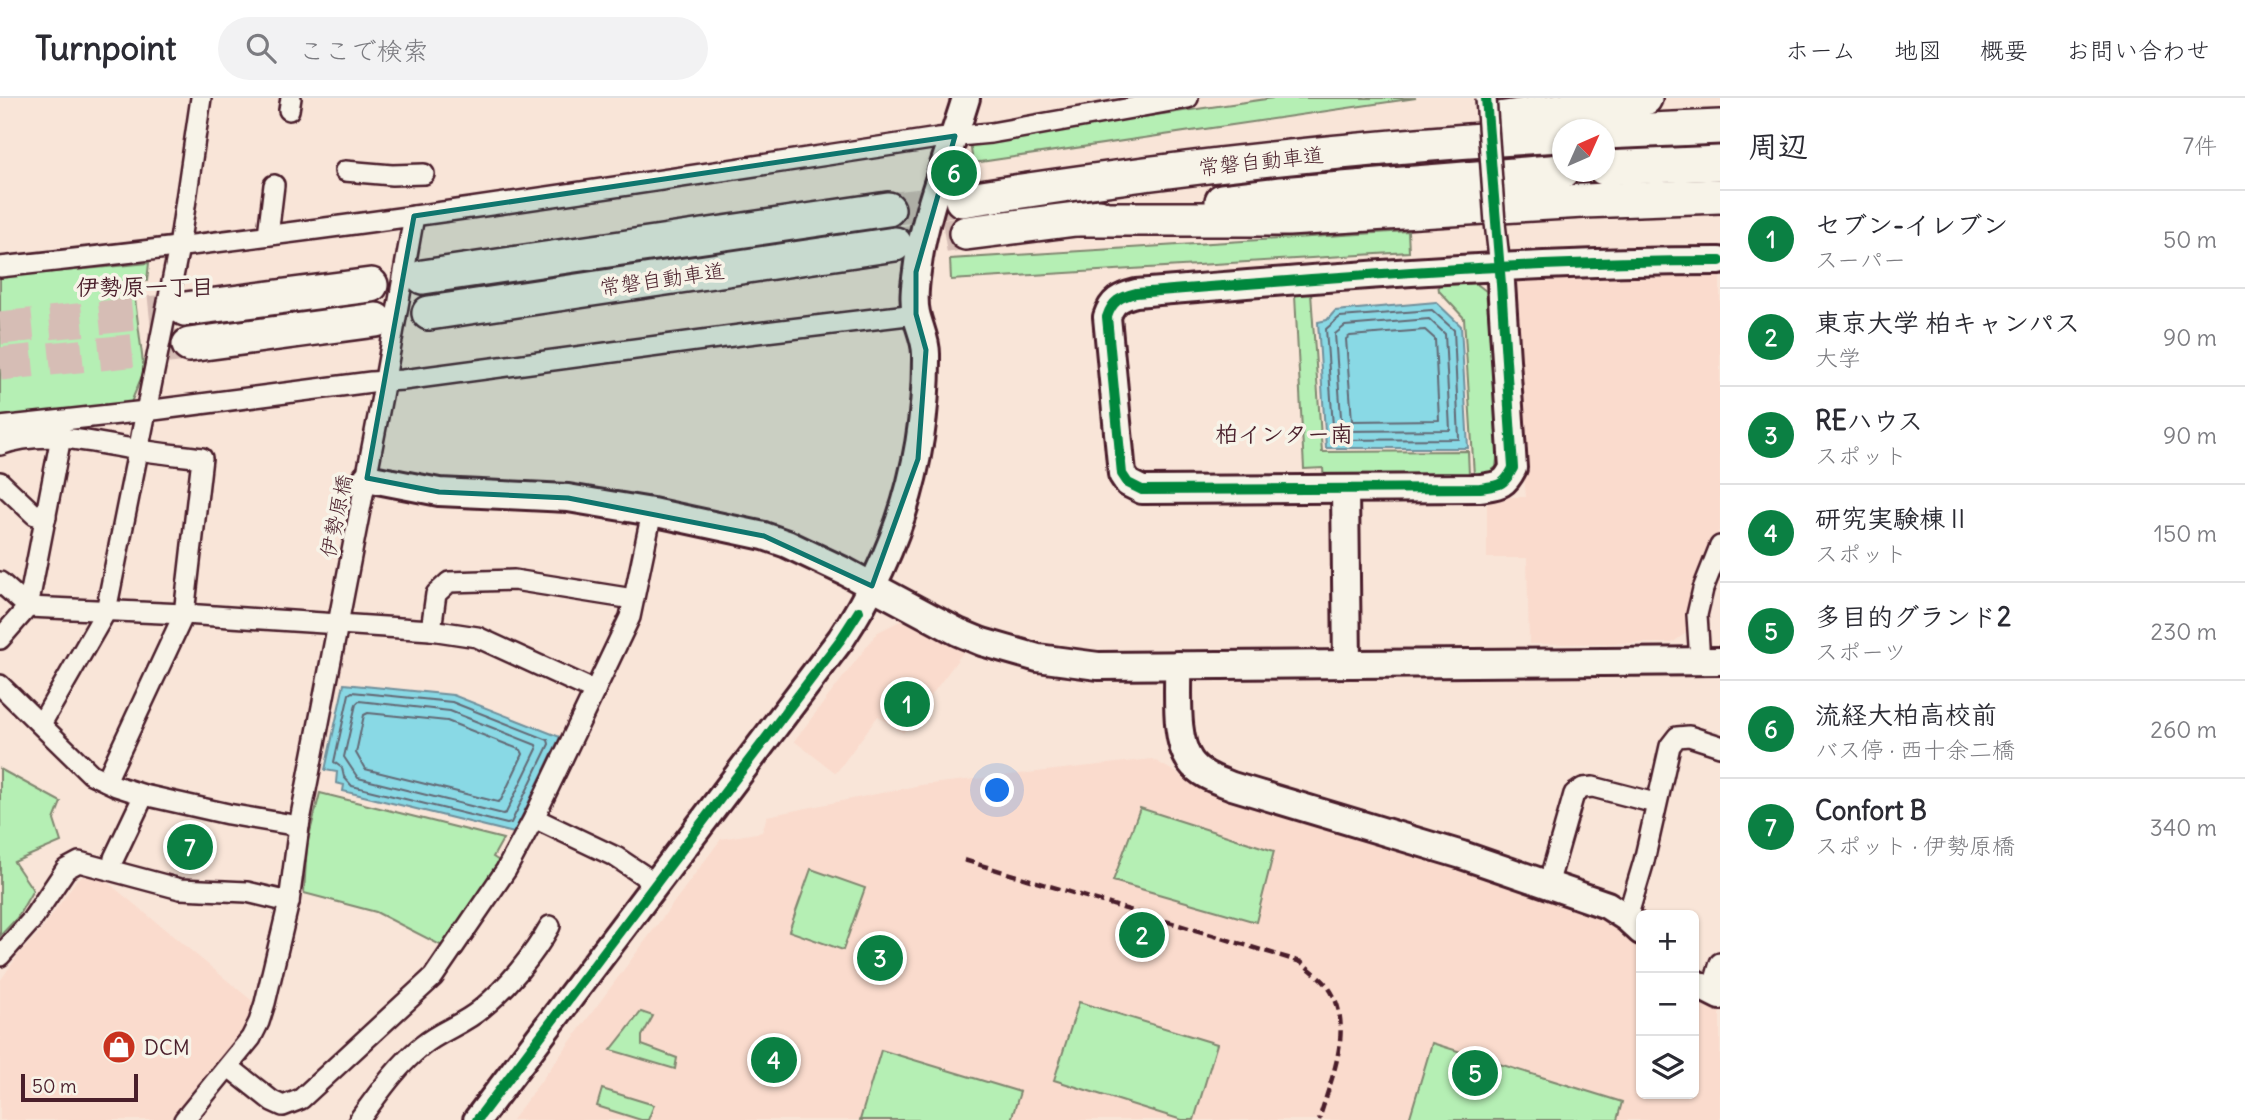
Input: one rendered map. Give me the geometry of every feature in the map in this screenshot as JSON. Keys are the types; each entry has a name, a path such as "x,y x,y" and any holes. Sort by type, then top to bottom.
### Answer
{"highway":[{"path":"1222,164 1475,122 1645,98"},
{"path":"1615,132 1720,127"},
{"name":"常磐自動車道","path":"962,200 1222,164 1474,140 1552,136"},
{"path":"1615,168 1720,163"},
{"name":"常磐自動車道","path":"966,233 1281,194 1552,172"},
{"path":"1078,219 1288,219 1583,201 1720,197"},
{"name":"常磐自動車道","path":"423,277 888,209"},
{"name":"常磐自動車道","path":"429,313 895,244"},
{"path":"185,309 371,285"},
{"path":"189,345 376,320"}],"street":[{"path":"41,724 106,611 179,247 201,98"},
{"path":"477,1120 841,639 872,586 903,509 918,459 924,421 926,350 916,314 915,291 919,253 966,98"},
{"path":"0,267 414,216 955,136 991,133 1188,98"},
{"path":"1486,98 1500,267 1513,468 1507,480 1500,485 1480,488 1142,489 1128,483 1122,474 1107,317 1111,304 1122,297 1136,293 1268,282 1500,267 1577,262 1720,261"},
{"path":"345,171 392,175 424,174"},
{"path":"268,235 274,185"},
{"name":"伊勢原橋","path":"184,1120 229,1067 260,1022 289,902 299,826 367,478 414,216"},
{"path":"0,445 59,429 146,411 916,314"},
{"path":"0,427 59,429 137,450 202,458 184,614 106,781"},
{"path":"0,639 29,607 59,429"},
{"path":"367,478 439,492 568,498 652,512 764,536 787,544 982,642 1019,653 1098,666 1710,661 1697,615 1703,589 1720,546"},
{"path":"0,482 35,515 46,517"},
{"path":"1345,489 1347,664"},
{"path":"229,1067 271,1101 283,1106 300,1099 433,978 506,870 534,818 630,617 652,512"},
{"path":"431,630 436,594 449,582 514,580 633,599"},
{"path":"0,582 29,607 431,630 477,637 595,691"},
{"path":"1178,665 1183,747 1191,762 1205,774 1232,786 1462,855 1607,905 1634,924 1644,861 1670,746 1677,737 1689,736 1720,746"},
{"path":"0,685 91,774 144,795 228,814 299,826"},
{"path":"1548,885 1574,794 1583,788 1593,787 1656,803"},
{"path":"114,858 144,795"},
{"path":"534,818 616,857 655,883"},
{"path":"0,957 31,921 66,869 79,862 180,889 247,892 289,902"},
{"path":"359,1120 390,1078 422,1046 481,1009 514,976 550,926"},
{"path":"1708,991 1720,962"}],"highlighted area":[{"path":"955,136 916,272 916,314 926,350 918,459 872,586 764,536 568,498 439,492 367,478 414,216"}],"shaded area":[{"path":"1720,272 1720,528 1704,566 1689,631 1672,643 1529,644 1527,558 1487,558 1487,497 1526,497 1507,291 1525,274"},
{"path":"902,620 965,650 903,733 878,716 836,773 794,741 878,632"},
{"path":"1152,759 1207,790 1313,817 1603,917 1636,939 1636,1099 1699,1099 1699,996 1720,1007 1720,1120 512,1120 721,839 762,832 767,816 921,785"},
{"path":"88,874 100,876 256,1004 245,1033 234,1049 174,1120 0,1120 0,981 18,955 40,932 77,879"}],"green space":[{"path":"1273,98 1416,98 973,163 970,142"},
{"path":"1408,231 1409,252 951,280 950,259"},
{"path":"149,263 147,281 136,280 134,291 144,371 130,405 0,418 0,277"},
{"path":"1469,278 1486,291 1500,437 1496,467 1487,474 1474,475 1464,318 1439,291 1438,282"},
{"path":"1311,293 1322,452 1468,451 1469,475 1324,483 1323,468 1304,469 1295,295"},
{"path":"0,769 61,802 54,820 61,842 14,862 33,890 17,918 0,936"},
{"path":"320,793 503,839 493,857 504,864 446,948 376,912 304,893 307,844"},
{"path":"1140,808 1274,851 1256,922 1113,881"},
{"path":"811,869 865,888 843,950 789,931"},
{"path":"1079,1002 1217,1044 1194,1120 1182,1120 1054,1080"},
{"path":"641,1012 653,1016 642,1036 642,1045 677,1058 675,1069 611,1050"},
{"path":"1432,1043 1622,1102 1617,1120 1409,1120"},
{"path":"881,1050 1020,1092 1011,1120 860,1120"},
{"path":"602,1089 654,1105 648,1120 597,1106"}],"water":[{"path":"1436,302 1461,326 1468,448 1326,448 1318,322 1327,320 1335,311"},
{"path":"344,684 453,695 560,737 514,833 343,791 344,785 336,783 337,772 325,770"}],"tunnel":[{"path":"888,209 962,200"},
{"path":"895,244 966,233"},
{"path":"0,328 185,309"},
{"path":"0,364 189,345"}],"railway":[{"path":"964,860 1301,962 1326,984 1335,999 1340,1016 1339,1051 1319,1120"}],"cycle path":[{"path":"1486,98 1493,191 1497,238 1499,261 1501,284 1513,468 1507,478 1496,485 1480,488 1142,490 1128,483 1122,474 1107,317 1114,303 1125,296 1428,271 1501,267 1574,264 1720,261"},
{"path":"477,1120 841,639 859,611"}],"place":[{"name":"流経大柏高校前","path":"954,173"},
{"name":"セブン-イレブン","path":"907,704"},
{"name":"Confort B","path":"190,847"},
{"name":"東京大学 柏キャンパス","path":"1142,935"},
{"name":"REハウス","path":"880,958"},
{"name":"DCM","path":"119,1047"},
{"name":"研究実験棟Ⅱ","path":"774,1060"},
{"name":"多目的グランド2","path":"1475,1073"}],"district":[{"name":"伊勢原一丁目","path":"145,286"},
{"name":"柏インター南","path":"1284,433"}]}
